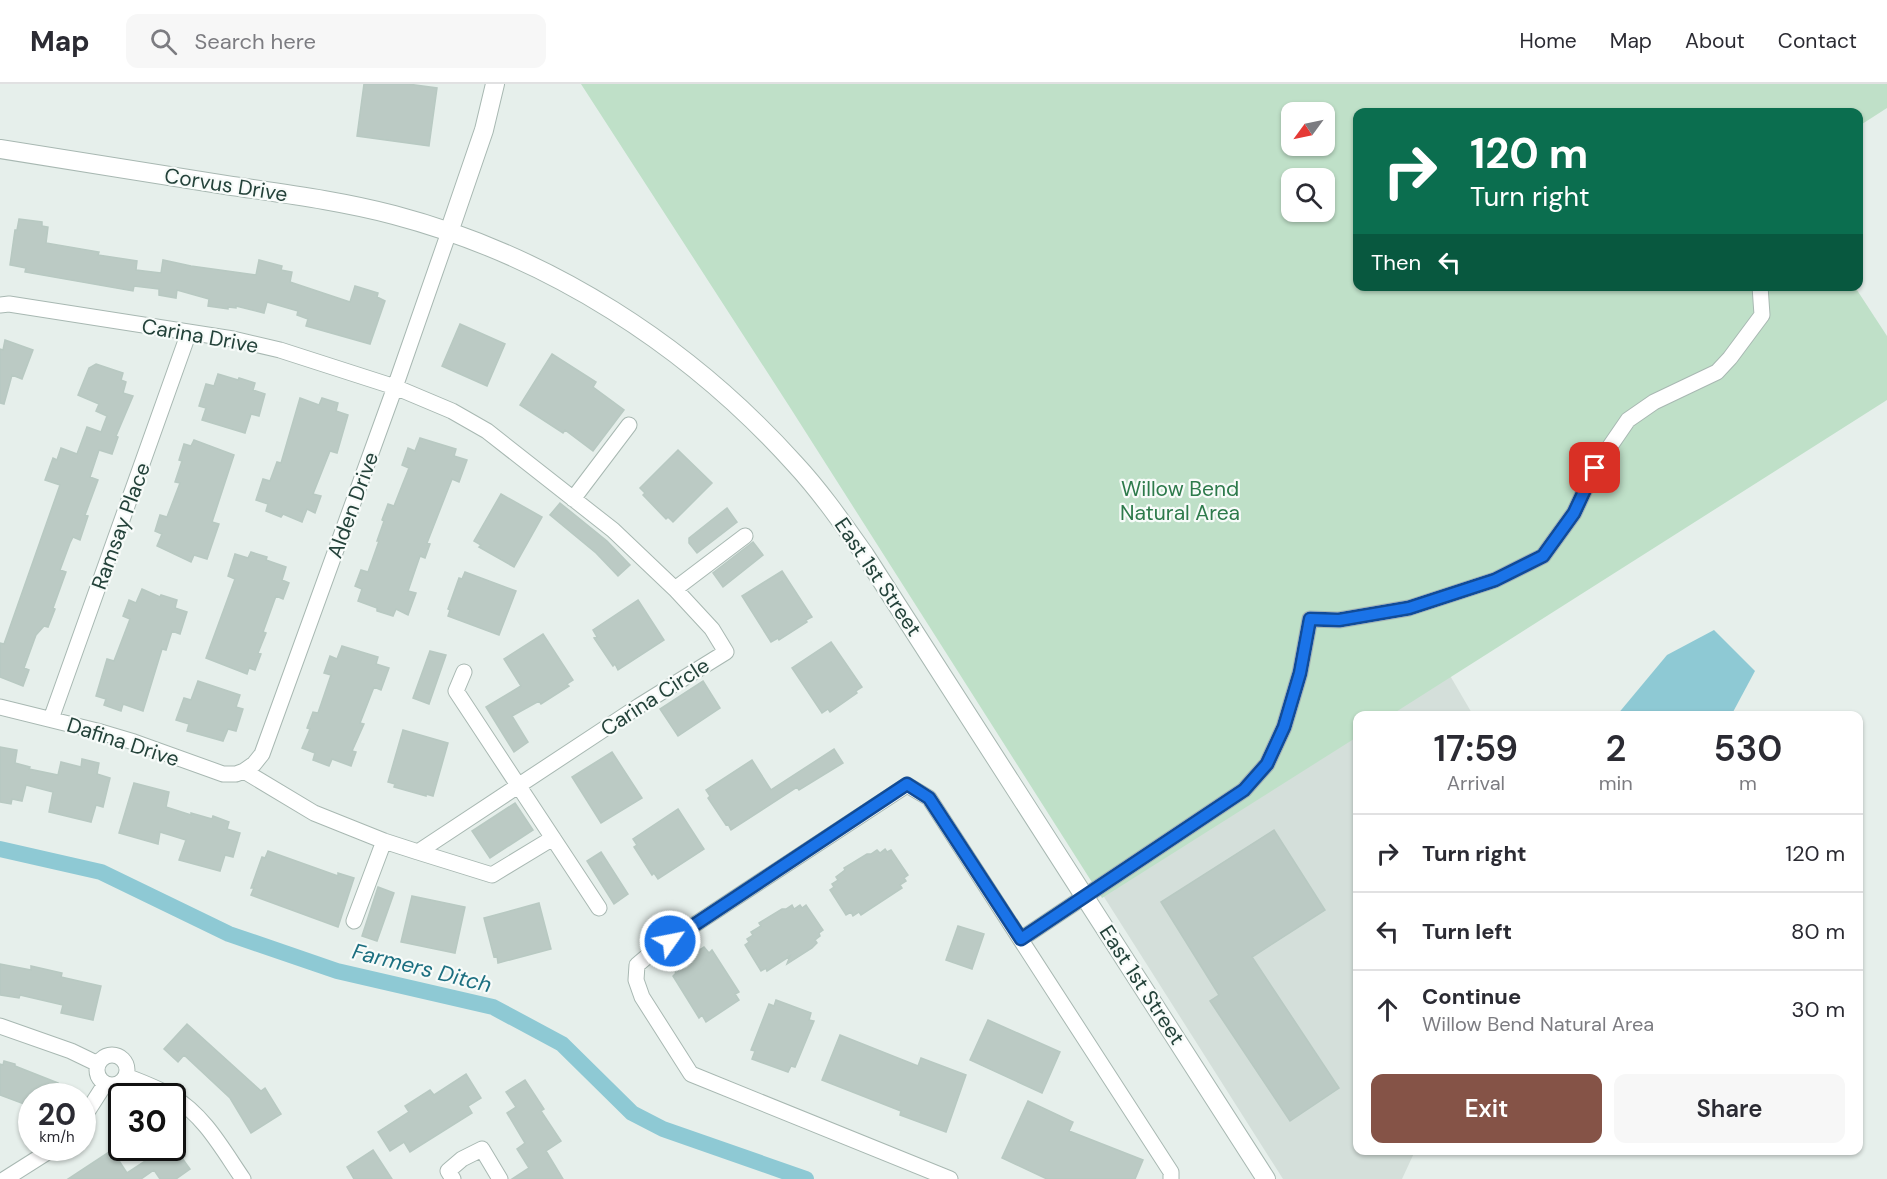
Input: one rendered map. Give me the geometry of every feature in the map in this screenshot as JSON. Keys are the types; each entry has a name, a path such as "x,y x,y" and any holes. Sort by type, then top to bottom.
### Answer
{"street":[{"path":"449,232 484,130 495,84"},
{"name":"Corvus Drive","path":"0,149 338,202 394,215 449,232"},
{"name":"Alden Drive","path":"244,771 262,754 449,232"},
{"name":"East 1st Street","path":"449,232 528,264 578,289 627,318 673,350 717,386 797,465 832,508 865,555 1266,1179"},
{"path":"1021,939 1244,790 1267,764 1284,727 1300,673 1310,619 1339,620 1409,608 1495,580 1543,556 1574,513 1595,468 1628,420 1654,402 1717,372 1762,315 1760,291"},
{"name":"Carina Drive","path":"0,305 9,304 233,339 280,350 395,387"},
{"name":"Ramsay Place","path":"51,719 189,332"},
{"name":"Carina Circle","path":"395,387 452,411 487,431 613,530 675,589 712,629 726,652 639,706 418,852"},
{"path":"573,499 629,425"},
{"path":"675,589 745,536"},
{"path":"464,672 456,691 599,908"},
{"name":"Dafina Drive","path":"0,707 134,742 216,773 237,774 244,771"},
{"path":"244,771 314,813 384,841 492,875 554,838"},
{"path":"950,1179 691,1074 642,997 636,980 637,966 650,954 907,784 929,798 1172,1172 1171,1179"},
{"path":"354,921 384,841"},
{"path":"0,1026 98,1064"},
{"path":"108,1056 118,1057 126,1064 126,1076 116,1085 105,1084 98,1075 98,1064 108,1056"},
{"path":"126,1076 172,1096 187,1107 203,1123 243,1179"},
{"path":"96,1098 105,1084"},
{"path":"453,1179 448,1171 462,1159 482,1149 500,1179"},
{"path":"5,1179 33,1161"}],"shaded area":[{"path":"1445,667 1471,711 1353,711 1353,1155 1413,1155 1402,1179 1283,1179 1052,815"}],"green space":[{"name":"Willow Bend Natural Area","path":"581,84 1887,84 1887,108 1863,123 1863,108 1353,108 1353,291 1858,291 1887,336 1887,400 1397,711 1353,711 1353,740 1102,898"}],"water":[{"path":"1714,630 1755,671 1734,711 1620,711 1667,655"}],"building":[{"path":"364,84 408,84 437,88 429,146 357,136"},
{"path":"19,219 42,222 42,226 48,227 46,243 137,261 136,270 161,273 163,260 256,275 259,260 282,266 281,270 292,272 290,282 350,302 355,286 378,293 377,297 385,301 370,344 306,326 308,319 297,315 298,311 267,302 264,313 236,306 236,308 228,307 228,309 208,306 209,299 177,290 176,298 159,295 159,289 134,286 133,291 25,272 26,268 10,265 15,230 17,230"},
{"path":"460,324 505,344 487,386 442,366"},
{"path":"5,340 33,350 22,379 12,375 4,404 0,403 0,349 3,350"},
{"path":"552,354 596,382 593,387 624,410 593,451 565,430 563,433 520,405"},
{"path":"96,364 123,373 121,380 126,382 123,393 133,396 116,436 118,437 112,454 99,450 90,477 98,480 85,515 88,516 80,540 73,537 70,543 60,570 66,572 53,608 55,609 48,627 44,626 36,635 24,668 29,670 23,686 0,677 0,643 4,644 60,485 45,480 53,458 57,460 61,448 77,454 87,427 101,432 107,416 96,411 99,404 78,395 89,368"},
{"path":"218,374 255,383 253,390 265,394 259,416 251,414 245,433 202,420 206,408 199,406 206,384 214,386"},
{"path":"300,398 319,405 322,398 338,403 336,411 348,415 337,453 330,451 313,494 321,496 315,513 307,509 302,522 283,514 281,517 266,511 268,504 256,500 263,479 270,481 277,462 281,463"},
{"path":"420,438 456,449 454,456 467,460 459,482 452,479 427,543 430,544 425,558 420,556 408,591 416,593 408,615 396,609 393,616 358,601 362,589 355,586 361,570 368,572 379,541 377,541 384,521 382,520 388,504 394,506 409,468 402,465 408,448 415,451"},
{"path":"194,440 234,455 212,522 219,524 207,559 194,555 191,562 157,546 162,534 155,531 160,515 167,517 180,483 175,482 182,461 179,460 184,444 191,446"},
{"path":"678,450 712,483 673,522 668,517 666,519 643,495 645,493 640,488"},
{"path":"501,494 542,517 514,567 479,547 481,545 474,541"},
{"path":"560,503 607,541 630,565 618,576 596,553 550,515"},
{"path":"727,508 737,522 697,553 689,543 689,538"},
{"path":"753,542 763,555 723,587 713,573"},
{"path":"251,552 286,567 282,580 289,583 283,599 276,596 263,632 266,633 258,653 261,654 255,670 249,668 247,674 206,658 235,579 228,576 235,554 248,558"},
{"path":"782,571 812,617 779,640 778,638 771,642 742,596"},
{"path":"465,572 516,591 499,635 448,616 450,610 448,609 459,578 462,579"},
{"path":"142,589 160,597 161,595 177,600 175,608 187,612 180,634 172,631 166,650 162,649 143,711 123,704 121,711 104,705 106,699 96,696 107,659 114,661 130,619 123,616 129,600 136,603"},
{"path":"638,600 664,640 618,670 594,638 597,637 593,630"},
{"path":"543,634 573,680 567,684 569,686 541,704 539,701 512,716 528,742 514,752 486,707 521,686 504,659"},
{"path":"831,642 862,687 830,712 828,709 822,713 792,668"},
{"path":"342,646 378,657 376,664 389,668 381,690 374,687 360,723 364,724 352,751 356,752 351,766 332,759 329,766 313,760 315,753 302,748 310,729 307,728 313,712 318,713 331,675 324,673 330,656 337,659"},
{"path":"430,651 446,655 429,704 413,698"},
{"path":"198,681 240,695 236,707 243,709 236,731 228,729 223,741 187,731 189,724 176,720 184,698 191,700"},
{"path":"703,681 720,708 678,736 660,709"},
{"path":"403,730 448,743 433,796 394,787 395,784 388,782"},
{"path":"0,747 17,750 15,763 30,767 29,769 58,775 61,762 81,767 82,759 99,763 97,774 110,778 103,807 96,805 91,822 49,812 53,792 26,785 22,801 12,799 11,804 0,802"},
{"path":"834,749 843,763 799,790 797,787 731,830 708,798 710,796 706,790 752,760 771,790"},
{"path":"612,752 642,798 601,823 572,777"},
{"path":"134,783 169,792 166,807 191,815 191,813 212,819 213,816 229,822 227,829 240,833 233,857 225,855 220,871 179,860 186,840 160,832 158,844 119,833"},
{"path":"515,803 533,830 490,858 472,831"},
{"path":"678,809 704,849 658,879 654,873 652,875 634,847 637,845 633,839"},
{"path":"1274,830 1325,910 1252,957 1339,1088 1290,1121 1210,1001 1219,995 1161,902"},
{"path":"885,849 887,852 891,850 908,875 904,878 906,881 900,885 902,888 861,915 859,912 853,916 851,912 846,915 830,890 834,887 832,884 838,880 836,877 845,870 844,868 867,854 877,850 880,853"},
{"path":"268,851 338,876 338,873 354,878 338,927 251,895 254,888 251,888 262,857 265,858"},
{"path":"601,852 628,894 614,904 587,861"},
{"path":"378,887 394,893 377,941 362,936"},
{"path":"412,896 465,907 455,953 401,942"},
{"path":"539,903 551,949 498,963 497,956 494,957 484,918"},
{"path":"792,905 794,909 800,905 802,908 806,905 823,930 815,940 817,943 787,964 790,956 767,971 766,968 761,971 745,945 749,942 747,939 753,935 751,932 761,926 759,923"},
{"path":"958,926 984,934 972,969 946,960"},
{"path":"704,947 709,953 712,950 739,992 735,994 739,1000 706,1022 702,1015 699,1018 673,976 676,973 673,968"},
{"path":"0,964 31,970 31,966 62,973 61,977 101,986 93,1020 61,1013 63,1005 20,995 19,998 0,995"},
{"path":"776,1000 811,1013 809,1020 814,1021 795,1067 791,1066 788,1072 752,1059 755,1051 751,1050 769,1004 774,1006"},
{"path":"988,1020 1060,1052 1042,1093 970,1060"},
{"path":"187,1024 261,1091 265,1088 281,1114 251,1133 230,1098 184,1055 178,1062 164,1049"},
{"path":"840,1035 918,1066 921,1058 966,1075 946,1132 900,1115 901,1111 822,1080"},
{"path":"4,1061 15,1064 15,1066 58,1083 18,1083 18,1102 0,1095 0,1064 3,1065"},
{"path":"466,1074 481,1098 468,1106 472,1113 410,1152 404,1142 390,1151 378,1132 409,1112 405,1106 430,1090 434,1095"},
{"path":"525,1080 544,1109 541,1111 561,1141 546,1151 563,1179 512,1179 529,1168 517,1149 525,1143 507,1113 516,1107 506,1092"},
{"path":"1028,1101 1073,1122 1069,1131 1143,1160 1135,1179 1047,1179 1002,1158"},
{"path":"373,1150 392,1179 354,1179 347,1167"},
{"path":"108,1153 108,1161 119,1161 127,1173 145,1161 184,1161 190,1169 176,1179 160,1179 154,1170 141,1179 68,1179"}],"waterway":[{"name":"Farmers Ditch","path":"0,849 101,872 229,934 337,971 493,1007 562,1044 632,1113 663,1129 806,1179"}],"route":[{"path":"670,941 907,784 929,798 1021,939 1244,790 1267,764 1284,727 1300,673 1310,619 1339,620 1409,608 1495,580 1543,556 1574,513 1595,468"}]}
